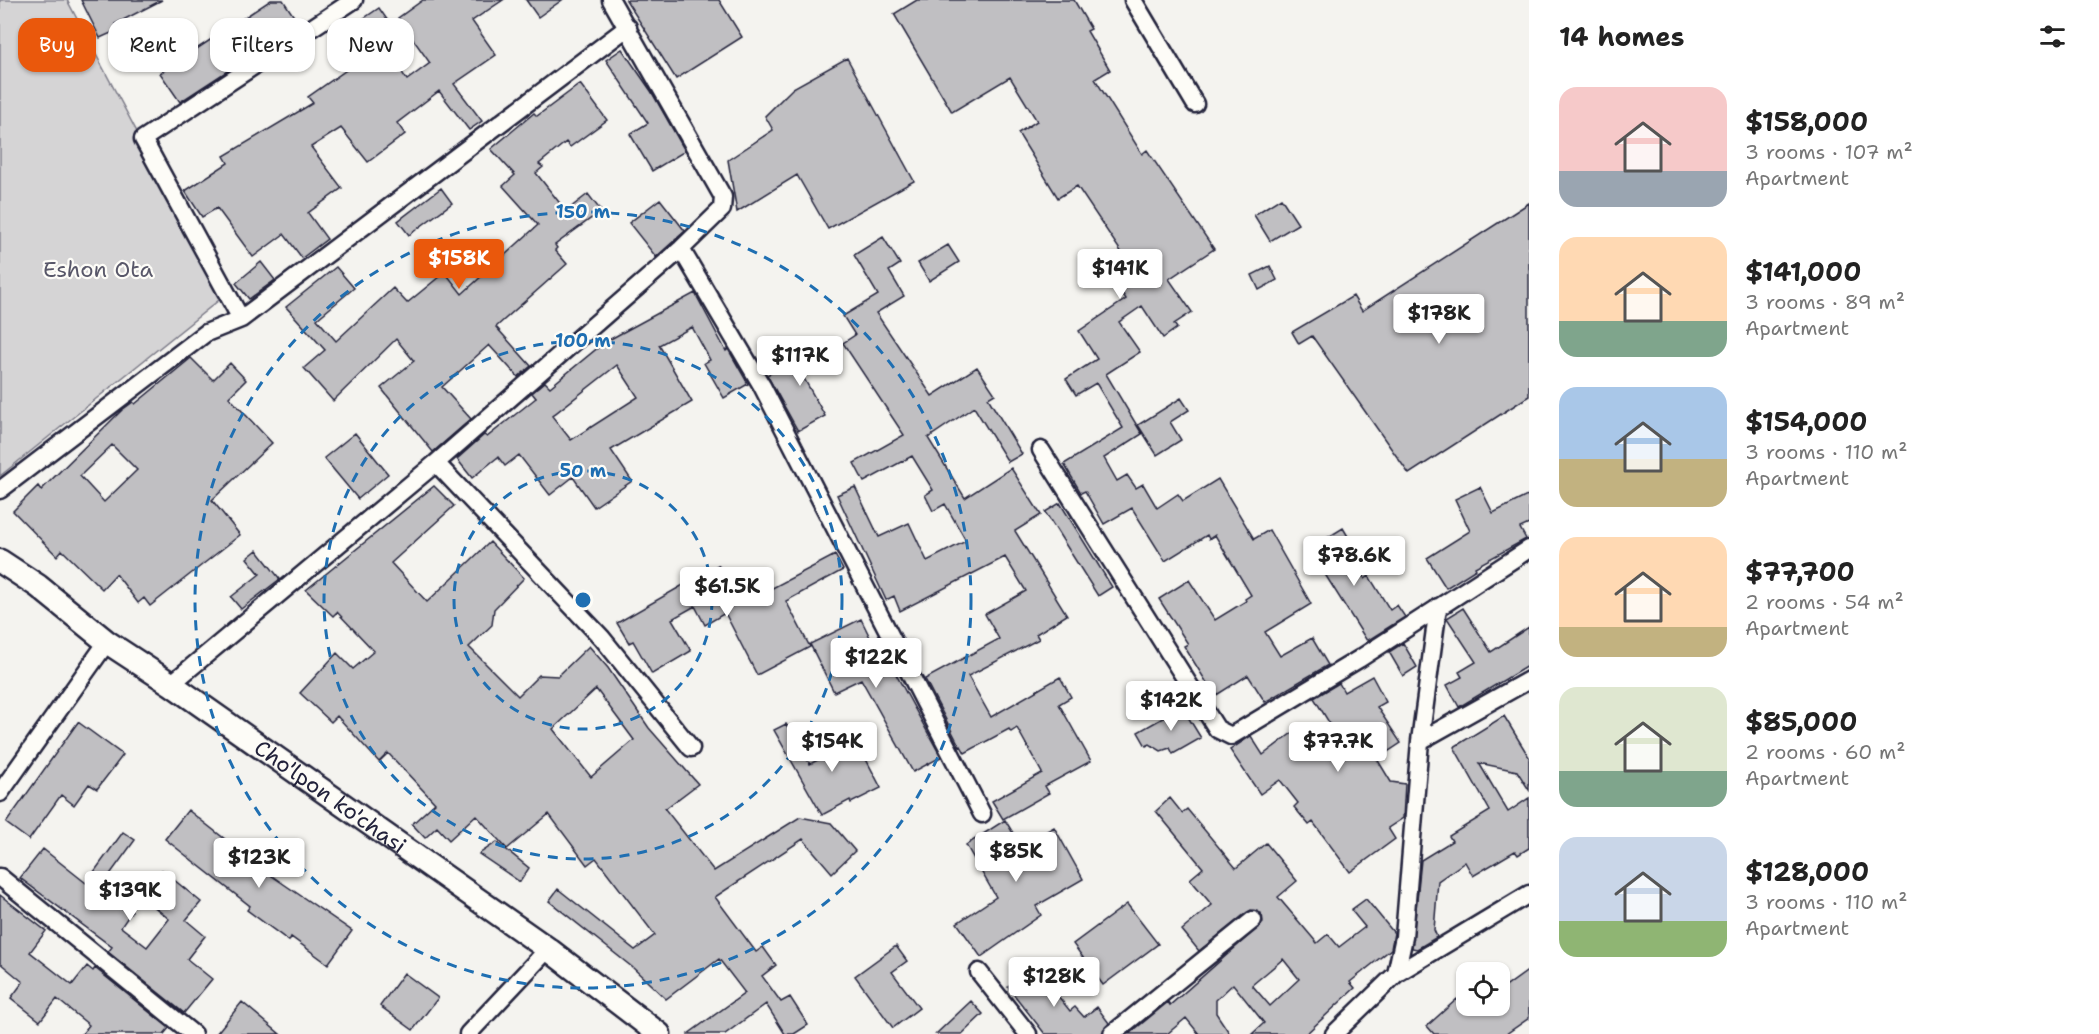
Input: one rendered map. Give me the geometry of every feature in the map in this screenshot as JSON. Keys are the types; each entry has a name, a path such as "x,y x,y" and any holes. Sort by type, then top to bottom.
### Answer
{"main road":[{"name":"Cho'lpon ko'chasi","path":"0,561 38,586 107,642 171,684 548,949 659,1034"}],"street":[{"path":"241,319 143,139 354,0"},
{"path":"171,684 436,463 681,249 722,209 723,197 612,0"},
{"path":"1133,0 1195,104"},
{"path":"0,490 206,333 241,319 628,27"},
{"path":"681,249 762,386 982,814"},
{"path":"1041,450 1217,729 1231,736 1359,659 1529,549"},
{"path":"436,463 602,638 691,748"},
{"path":"1396,974 1404,937 1420,741 1438,607"},
{"path":"0,793 107,642"},
{"path":"1420,741 1529,680"},
{"path":"0,877 192,1034"},
{"path":"1334,1034 1396,974 1529,894"},
{"path":"1112,1034 1253,920"},
{"path":"468,1034 548,949"},
{"path":"979,972 1028,1034"}],"green space":[{"name":"Eshon Ota","path":"0,0 67,0 77,18 18,18 18,72 96,72 96,55 224,296 0,476"}],"building":[{"path":"81,0 162,0 127,18 108,18 108,34 100,38 96,30 96,18 90,18"},
{"path":"271,0 283,0 295,18 244,18"},
{"path":"423,0 503,0 472,21 496,55 454,84 482,121 469,130 439,91 397,123 405,134 368,162 341,128 311,147 342,188 308,213 327,239 302,258 284,234 253,257 217,208 202,217 185,191 228,163 224,156 313,103 308,97 343,72 402,72 407,80 430,63 414,40 414,18 398,18"},
{"path":"526,0 562,0 538,17"},
{"path":"626,0 719,0 742,37 676,79"},
{"path":"917,0 1074,0 1091,29 1087,31 1110,70 1095,79 1142,154 1147,150 1214,249 1169,279 1192,312 1174,324 1177,328 1163,338 1142,306 1119,322 1140,352 1106,374 1142,434 1104,458 1117,481 1127,475 1136,488 1143,484 1157,508 1178,494 1183,501 1218,479 1254,539 1269,530 1311,604 1265,632 1280,656 1312,638 1328,665 1265,702 1248,675 1215,696 1184,646 1188,644 1159,599 1189,580 1215,620 1246,601 1245,599 1251,595 1215,535 1209,539 1207,535 1165,561 1132,508 1104,524 1085,491 1081,493 1064,464 1123,428 1096,383 1076,395 1066,379 1097,359 1079,331 1126,299 1114,281 1132,268 1077,186 1058,198 1018,133 1037,121 1010,77 952,112 894,14"},
{"path":"379,8 386,18 364,18"},
{"path":"210,40 210,72 226,72 180,102 160,73 198,72 198,48"},
{"path":"622,49 651,91 685,151 652,171 630,134 648,123 606,60"},
{"path":"847,58 914,181 828,229 797,175 737,212 728,160 773,130 765,116 793,88"},
{"path":"580,84 607,120 570,147 566,142 539,164 543,167 536,173 566,211 588,194 601,211 555,245 557,248 555,250 567,264 496,327 531,366 518,377 489,345 442,387 471,419 433,452 381,388 414,361 396,339 333,401 304,368 325,350 286,307 336,267 354,288 317,319 336,341 393,288 407,303 445,272 462,294 538,225 503,186 515,175 491,149 534,113 537,116"},
{"path":"441,188 452,203 409,235 398,221"},
{"path":"1281,198 1298,224 1270,241 1254,215"},
{"path":"660,199 685,231 656,257 629,223"},
{"path":"1529,203 1529,396 1409,474 1312,336 1299,344 1292,332 1353,296 1362,311"},
{"path":"883,237 900,264 889,271 904,296 876,313 932,396 977,367 995,394 988,398 1022,454 1008,462 974,407 928,438 965,498 1011,468 1041,515 1015,531 1067,615 1036,634 1039,639 968,676 991,717 1060,677 1071,697 1059,704 1091,761 1045,786 1049,793 1003,819 992,801 1042,773 1017,728 1011,732 1009,729 965,753 925,679 999,639 985,614 1026,591 1005,557 900,611 894,596 886,600 837,495 855,487 879,537 909,523 927,561 966,541 945,504 933,511 925,495 933,490 912,456 864,482 854,463 904,435 843,343 855,335 843,316 878,295 854,255"},
{"path":"948,245 959,262 929,281 918,263"},
{"path":"261,262 275,280 249,299 236,283"},
{"path":"1270,266 1277,280 1259,290 1252,275"},
{"path":"695,293 726,351 728,349 748,384 724,398 704,363 710,360 692,327 659,345 692,402 611,450 632,481 594,507 573,477 550,495 519,455 505,466 498,457 472,478 457,459 484,435 487,437 536,398 532,393 545,382 550,387 605,342","holes":["617,365 638,397 571,440 552,416"]},
{"path":"826,342 834,355 801,373 825,416 798,431 767,375"},
{"path":"191,358 213,380 230,363 246,380 229,397 272,443 212,500 240,535 150,606 144,598 138,603 116,574 102,589 62,550 57,556 13,511 38,486 41,490 122,410 133,402 135,404","holes":["112,445 137,470 104,502 80,476"]},
{"path":"1181,398 1189,410 1170,422 1181,440 1157,455 1138,425"},
{"path":"355,433 388,474 358,499 324,458"},
{"path":"434,486 454,506 391,563 427,602 490,542 524,578 494,609 492,625 469,647 518,696 539,675 558,676 589,646 608,668 649,728 698,784 665,809 714,871 800,817 831,823 855,851 832,873 803,839 715,897 756,952 763,947 776,965 762,976 781,1002 790,997 808,1025 794,1034 785,1034 766,1004 725,1034 688,1034 745,993 719,959 666,999 632,967 549,901 558,889 635,950 655,935 596,858 587,865 549,814 507,849 476,815 449,840 437,827 425,838 412,824 435,803 388,753 379,762 337,716 331,722 300,693 337,653 353,669 374,651 337,612 333,616 306,590","holes":["596,689 634,740 591,777 553,729"]},
{"path":"1480,487 1493,513 1529,495 1529,524 1520,528 1526,539 1475,567 1476,569 1446,588 1427,558 1470,531 1455,499"},
{"path":"1060,503 1112,587 1098,596 1045,512"},
{"path":"1343,528 1352,543 1345,547 1365,579 1369,576 1390,610 1397,605 1405,617 1367,641 1309,549"},
{"path":"257,550 280,579 241,609 231,597 260,574 247,558"},
{"path":"835,555 843,570 786,601 810,647 757,675 725,613 705,625 695,606 672,619 691,651 652,674 633,641 629,643 617,623 718,565 744,603"},
{"path":"1463,608 1491,652 1529,627 1529,665 1459,707 1447,685 1462,677 1459,672 1476,662 1447,618"},
{"path":"861,619 886,670 892,667 941,757 913,772 861,679 834,692 810,644"},
{"path":"1403,643 1417,667 1403,676 1389,652"},
{"path":"1372,676 1386,702 1377,707 1401,743 1377,759 1391,782 1405,784 1403,818 1388,828 1395,839 1350,872 1313,822 1309,825 1294,807 1298,803 1280,780 1260,794 1230,750 1251,736 1263,755 1292,733 1300,744 1330,724 1314,698 1339,683 1344,692"},
{"path":"1182,707 1201,738 1173,754 1170,748 1161,751 1150,744 1146,746 1138,732"},
{"path":"1504,716 1529,757 1529,790 1517,771 1479,763 1508,812 1529,798 1529,848 1518,855 1515,851 1473,876 1465,862 1438,881 1434,930 1437,937 1417,949 1412,948 1421,860 1452,841 1449,836 1490,811 1454,747"},
{"path":"78,722 123,755 97,789 89,784 74,805 61,795 29,840 6,823"},
{"path":"786,724 810,764 856,740 881,788 851,803 850,800 822,815 774,730"},
{"path":"1170,798 1182,813 1187,809 1236,868 1266,843 1297,881 1278,897 1317,943 1328,934 1339,947 1365,927 1351,910 1366,899 1394,933 1391,949 1350,982 1355,988 1306,1034 1252,1034 1264,1023 1233,984 1216,1000 1216,1013 1230,1034 1199,1034 1186,1018 1167,1034 1129,1034 1168,1002 1170,1005 1263,923 1261,913 1251,910 1199,951 1182,930 1212,905 1190,879 1203,868 1156,811","holes":["1283,959 1299,979 1270,1006 1252,985"]},
{"path":"188,810 272,876 352,931 328,964 291,937 289,941 247,910 250,906 165,839"},
{"path":"1005,820 1021,846 1054,827 1083,879 1036,906 1041,915 981,957 957,923 996,897 966,845"},
{"path":"123,832 135,840 100,888 132,911 121,927 147,947 169,919 141,896 162,870 201,902 186,920 205,936 187,959 212,979 184,1013 108,952 112,947 20,878 43,849 86,883"},
{"path":"497,842 529,868 520,882 479,854"},
{"path":"0,895 46,931 30,952 72,985 87,966 93,971 95,968 169,1028 164,1034 82,1034 89,1025 57,999 40,1021 11,998 23,982 0,963"},
{"path":"1127,904 1158,944 1103,985 1073,944"},
{"path":"896,946 907,961 892,972 919,1008 893,1028 855,976"},
{"path":"1034,966 1070,1011 1075,1007 1084,1017 1097,1007 1109,1023 1102,1034 1045,1034 1008,987"},
{"path":"1529,970 1529,1018 1506,1034 1434,1034 1427,1026 1456,1000 1456,1016 1510,1016 1510,984"},
{"path":"404,973 438,998 413,1030 380,1006"},
{"path":"971,1001 983,1014 962,1034 936,1034"},
{"path":"242,1002 280,1034 216,1034"}]}
